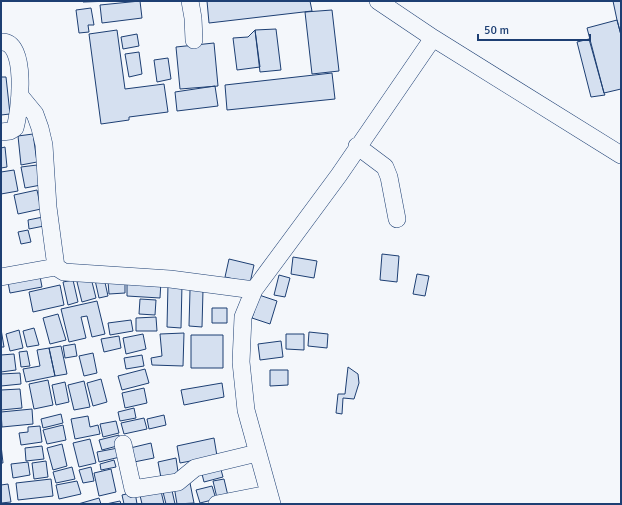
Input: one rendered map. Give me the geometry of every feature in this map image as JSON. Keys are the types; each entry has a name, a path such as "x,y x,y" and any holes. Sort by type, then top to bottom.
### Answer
{"street":[{"path":"190,1 194,24 194,40"},
{"path":"378,1 433,38 621,155"},
{"path":"216,504 270,499 246,410 241,362 243,317 254,290 339,174 433,38"},
{"path":"1,42 10,43 15,48 20,78 21,97 15,128 10,131 1,132"},
{"path":"21,97 35,114 44,145 48,207 56,267"},
{"path":"357,146 385,167 389,177 397,219"},
{"path":"1,277 56,267 64,272 170,279 254,290"},
{"path":"123,444 133,489 178,482 195,468 257,453"}],"building":[{"path":"83,1 113,1 83,2"},
{"path":"140,1 142,18 102,23 100,5"},
{"path":"207,1 310,1 312,11 209,23"},
{"path":"613,1 621,1 621,35 617,20"},
{"path":"91,8 94,25 88,25 89,32 79,33 76,10"},
{"path":"332,10 339,71 312,74 305,12"},
{"path":"617,20 621,35 621,89 604,93 587,28"},
{"path":"276,29 281,70 260,72 255,30"},
{"path":"117,30 125,89 164,84 168,112 129,117 129,120 101,124 89,34"},
{"path":"255,30 260,67 237,70 233,38 248,37"},
{"path":"137,34 139,46 123,49 121,37"},
{"path":"589,39 605,95 591,97 577,42"},
{"path":"214,43 218,86 180,89 176,47"},
{"path":"139,52 142,74 129,77 125,54"},
{"path":"168,58 171,79 157,82 154,60"},
{"path":"332,73 335,99 227,110 225,85"},
{"path":"1,77 6,77 10,114 1,115"},
{"path":"215,86 218,106 177,111 175,92"},
{"path":"33,134 37,162 21,165 18,136"},
{"path":"5,147 7,167 1,168 1,148"},
{"path":"37,165 41,185 25,188 21,167"},
{"path":"14,170 18,191 1,194 1,172"},
{"path":"37,190 41,209 18,214 14,195"},
{"path":"43,217 44,226 29,229 28,220"},
{"path":"28,230 31,242 21,244 18,232"},
{"path":"382,254 399,256 397,282 380,280"},
{"path":"293,257 317,261 314,278 291,274"},
{"path":"229,259 254,265 250,283 225,277"},
{"path":"39,271 42,287 10,293 7,277"},
{"path":"417,274 429,276 425,296 413,294"},
{"path":"279,275 290,278 285,297 274,295"},
{"path":"91,278 96,298 82,302 77,282"},
{"path":"104,278 108,296 99,298 95,280"},
{"path":"127,279 161,281 160,298 127,296"},
{"path":"73,280 78,302 68,305 63,282"},
{"path":"125,280 125,293 109,294 108,281"},
{"path":"168,284 182,284 181,328 167,327"},
{"path":"60,285 64,305 33,312 29,292"},
{"path":"190,290 203,290 202,327 189,326"},
{"path":"259,295 277,301 270,324 252,318"},
{"path":"140,299 156,300 155,315 139,314"},
{"path":"97,301 105,334 92,337 87,316 81,317 86,338 69,342 61,309"},
{"path":"212,308 227,308 227,323 212,323"},
{"path":"58,314 66,340 50,344 43,318"},
{"path":"156,317 157,331 136,331 136,318"},
{"path":"131,320 133,331 110,335 108,323"},
{"path":"34,328 39,345 27,347 23,331"},
{"path":"1,329 4,347 1,347"},
{"path":"19,330 23,348 10,351 6,334"},
{"path":"309,332 328,334 327,348 308,346"},
{"path":"184,333 183,366 152,365 151,358 162,356 160,334"},
{"path":"143,334 146,349 126,354 123,338"},
{"path":"286,334 304,334 304,350 286,349"},
{"path":"191,335 223,335 223,368 191,368"},
{"path":"119,336 121,348 104,352 101,339"},
{"path":"281,341 283,357 260,360 258,344"},
{"path":"75,344 77,356 65,358 63,346"},
{"path":"61,346 67,374 55,376 49,348"},
{"path":"49,348 55,376 26,382 23,369 40,366 37,350"},
{"path":"27,351 30,366 21,367 19,352"},
{"path":"93,353 97,373 84,376 79,356"},
{"path":"14,354 16,370 1,372 1,355"},
{"path":"142,355 144,366 126,369 124,358"},
{"path":"348,367 358,374 359,383 354,399 343,398 342,414 336,413 338,394 345,394"},
{"path":"145,369 149,383 122,390 118,376"},
{"path":"270,370 288,370 288,385 270,386"},
{"path":"20,373 21,384 1,386 1,374"},
{"path":"101,379 107,402 93,406 87,383"},
{"path":"48,380 53,405 34,409 29,384"},
{"path":"84,381 90,407 74,410 68,385"},
{"path":"65,382 69,402 56,405 52,385"},
{"path":"222,383 224,397 184,405 181,390"},
{"path":"144,388 147,403 125,408 122,393"},
{"path":"20,389 22,408 1,410 1,390"},
{"path":"134,408 136,418 120,421 118,412"},
{"path":"32,409 33,424 2,427 1,412"},
{"path":"61,414 63,423 43,428 41,419"},
{"path":"164,415 166,425 149,429 147,419"},
{"path":"88,416 90,427 98,425 100,434 75,439 71,419"},
{"path":"144,418 147,429 124,434 121,423"},
{"path":"116,421 119,433 103,437 100,424"},
{"path":"63,425 66,440 47,444 43,430"},
{"path":"40,426 42,442 21,445 19,433 28,432 28,427"},
{"path":"119,435 121,445 102,450 99,440"},
{"path":"214,438 217,456 180,463 177,446"},
{"path":"90,439 96,463 79,467 73,443"},
{"path":"151,443 154,458 129,463 126,449"},
{"path":"62,444 67,466 53,470 47,448"},
{"path":"1,445 3,463 1,463"},
{"path":"42,446 44,459 26,461 25,448"},
{"path":"118,448 120,457 99,462 97,452"},
{"path":"176,458 179,479 162,483 158,462"},
{"path":"114,460 116,467 101,470 100,464"},
{"path":"46,461 48,477 34,479 32,463"},
{"path":"28,462 30,475 13,478 11,464"},
{"path":"220,466 223,477 204,482 201,470"},
{"path":"72,467 75,479 56,483 53,472"},
{"path":"91,467 94,481 83,483 79,470"},
{"path":"111,469 116,492 99,496 94,473"},
{"path":"51,479 53,496 18,500 16,483"},
{"path":"224,479 228,496 217,498 213,481"},
{"path":"77,481 81,494 59,499 56,485"},
{"path":"190,483 194,503 177,504 174,486"},
{"path":"8,484 11,502 1,503 1,485"},
{"path":"171,486 175,504 166,504 162,488"},
{"path":"212,486 216,499 200,503 196,490"},
{"path":"160,487 164,504 142,504 139,491"},
{"path":"135,492 137,504 124,504 122,495"},
{"path":"99,498 101,504 78,504"},
{"path":"120,501 121,504 106,504"}]}
